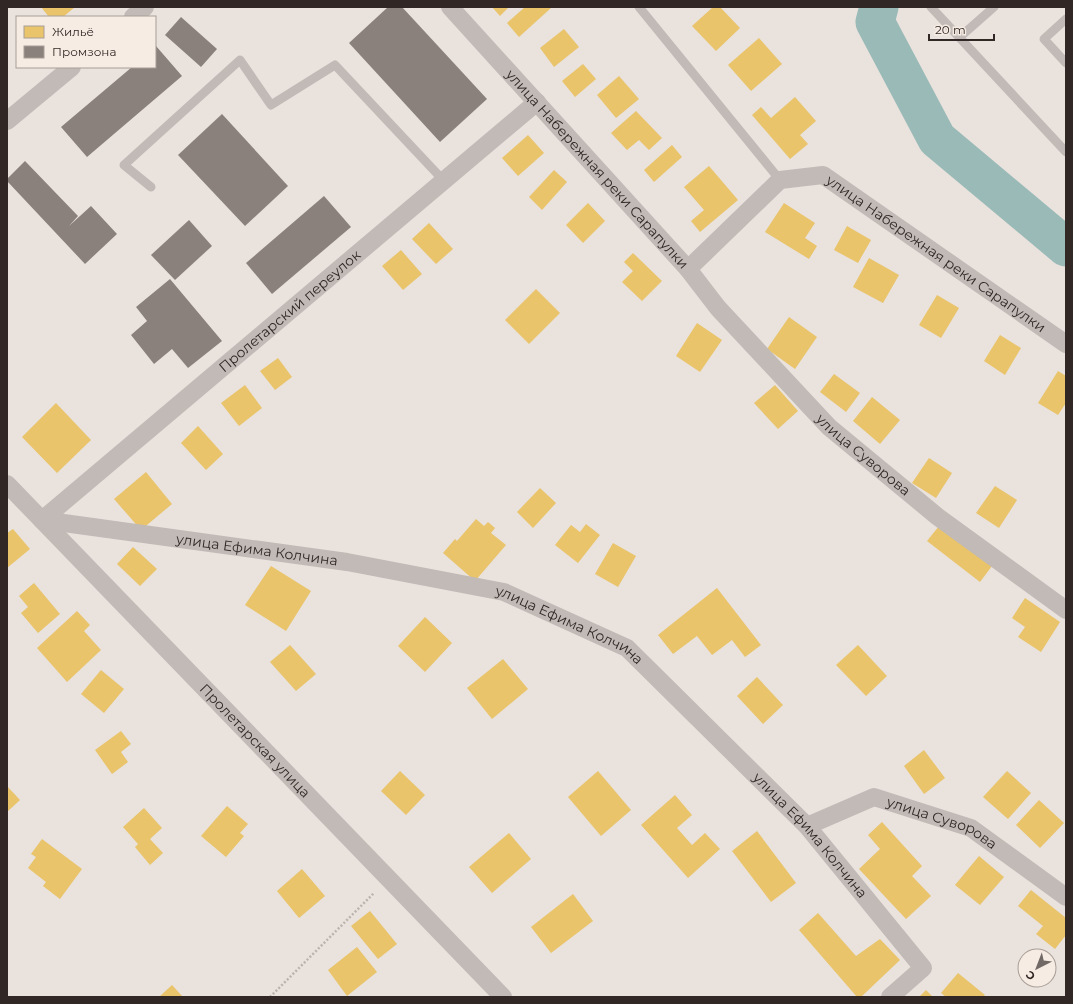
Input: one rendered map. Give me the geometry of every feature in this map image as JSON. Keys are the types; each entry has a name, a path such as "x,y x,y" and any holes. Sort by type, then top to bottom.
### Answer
{"street":[{"name":"улица Набережная реки Сарапулки","path":"450,7 688,269 780,180 823,175 1066,344"},
{"path":"7,121 71,68"},
{"name":"Пролетарский переулок","path":"42,520 537,102"},
{"name":"улица Суворова","path":"688,269 718,308 829,427 938,517 1066,610"},
{"name":"Пролетарская улица","path":"7,484 503,997"},
{"name":"улица Ефима Колчина","path":"42,520 347,562 504,592 627,648 807,826 923,968 890,997"},
{"name":"улица Суворова","path":"807,826 874,797 971,828 1066,897"}],"lane":[{"path":"639,7 780,180"},
{"path":"931,7 1066,152"},
{"path":"960,37 994,7"},
{"path":"1066,19 1044,39 1066,63"},
{"path":"151,187 124,165 240,60 271,105 335,65 444,181"}],"path":[{"path":"270,997 389,878"}],"building: Жильё":[{"path":"41,7 75,7 64,16 48,16"},
{"path":"492,7 509,7 500,16"},
{"path":"525,7 551,8 519,37 507,23"},
{"path":"713,7 720,7 740,28 716,51 692,26"},
{"path":"564,29 579,47 554,67 540,48"},
{"path":"759,38 782,64 751,91 728,65"},
{"path":"583,64 596,79 575,97 562,81"},
{"path":"619,76 639,99 616,118 597,95"},
{"path":"795,97 816,121 800,135 808,144 790,159 752,115 761,107 771,118"},
{"path":"636,111 662,138 649,150 639,140 627,150 611,133"},
{"path":"528,135 544,153 518,176 502,158"},
{"path":"672,145 682,157 654,182 644,170"},
{"path":"709,166 738,200 700,232 691,221 704,210 684,187"},
{"path":"554,170 567,182 542,210 529,197"},
{"path":"588,203 605,221 583,243 566,225"},
{"path":"784,203 815,223 805,238 817,246 809,259 765,232"},
{"path":"429,223 453,249 436,264 412,239"},
{"path":"847,226 871,240 858,263 834,250"},
{"path":"401,250 422,274 403,290 382,266"},
{"path":"633,253 662,281 642,301 622,282 633,271 624,262"},
{"path":"869,258 899,275 883,303 853,287"},
{"path":"536,289 560,313 529,344 505,320"},
{"path":"937,295 959,308 941,338 919,325"},
{"path":"789,317 817,337 795,369 767,349"},
{"path":"697,323 722,340 700,372 676,356"},
{"path":"1000,335 1021,348 1005,375 984,361"},
{"path":"278,358 292,377 275,390 260,371"},
{"path":"1058,371 1066,376 1066,403 1058,415 1038,403"},
{"path":"834,374 860,393 846,412 820,392"},
{"path":"245,385 262,408 239,426 221,403"},
{"path":"775,385 798,411 778,429 754,403"},
{"path":"872,397 900,420 880,444 853,421"},
{"path":"56,403 91,440 57,473 22,437"},
{"path":"198,426 223,454 206,470 181,443"},
{"path":"929,458 952,473 936,498 912,483"},
{"path":"146,472 172,504 141,530 114,499"},
{"path":"995,486 1017,500 999,528 976,513"},
{"path":"540,488 556,503 533,528 517,512"},
{"path":"476,519 484,526 488,522 495,528 491,533 506,545 475,581 443,553 455,539 457,541"},
{"path":"586,524 600,535 578,563 555,545 571,525 580,532"},
{"path":"939,526 992,566 980,582 927,541"},
{"path":"13,529 30,549 7,568 7,533"},
{"path":"613,543 636,556 618,587 595,574"},
{"path":"133,547 157,569 140,586 117,564"},
{"path":"271,566 311,591 286,631 245,605"},
{"path":"34,583 60,614 38,633 21,613 28,607 19,596"},
{"path":"717,588 761,645 745,657 732,640 712,655 697,636 673,654 658,635"},
{"path":"1025,598 1060,622 1041,652 1018,637 1025,627 1012,618"},
{"path":"77,611 90,625 84,631 101,650 67,682 37,648"},
{"path":"425,617 452,643 425,672 398,646"},
{"path":"290,645 316,674 296,691 270,662"},
{"path":"858,645 887,676 866,696 836,665"},
{"path":"503,659 528,689 492,719 467,688"},
{"path":"101,670 124,689 104,713 81,694"},
{"path":"757,677 783,705 763,724 737,696"},
{"path":"121,731 131,744 121,752 128,762 112,774 95,750"},
{"path":"924,750 945,778 924,794 904,766"},
{"path":"400,771 425,795 406,815 381,791"},
{"path":"598,771 631,810 601,836 568,797"},
{"path":"1007,771 1031,793 1008,819 983,797"},
{"path":"7,786 20,800 7,812"},
{"path":"675,795 692,815 677,828 692,845 705,833 720,849 688,878 641,825"},
{"path":"1039,800 1064,823 1040,848 1016,825"},
{"path":"227,806 248,824 240,833 244,836 226,857 201,836"},
{"path":"144,808 162,828 150,839 163,853 150,865 135,847 138,844 123,827"},
{"path":"882,822 922,866 912,876 931,896 906,919 859,869 880,849 868,835"},
{"path":"757,831 796,883 771,902 732,851"},
{"path":"509,833 531,859 492,893 469,867"},
{"path":"42,839 82,869 60,899 43,886 46,882 28,868 36,857 31,854"},
{"path":"979,856 1004,877 980,905 955,885"},
{"path":"302,869 325,896 299,918 277,891"},
{"path":"1031,890 1066,918 1066,935 1056,948 1036,934 1043,926 1018,906"},
{"path":"573,894 593,921 551,953 531,927"},
{"path":"370,911 397,944 378,959 351,926"},
{"path":"818,913 856,956 880,939 900,960 861,997 857,997 799,930"},
{"path":"357,947 377,972 347,996 328,970"},
{"path":"958,973 985,995 983,997 946,997 941,993"},
{"path":"172,985 183,997 159,997"},
{"path":"926,990 933,997 919,997"}],"building: Промзона":[{"path":"388,7 402,7 487,99 440,142 349,43"},
{"path":"181,17 217,49 201,67 165,35"},
{"path":"156,46 182,76 87,157 61,127 131,68 156,68"},
{"path":"222,114 288,186 245,226 178,155"},
{"path":"25,161 78,216 69,226 91,206 117,234 85,264 7,181 7,179"},
{"path":"324,196 351,227 272,294 246,263"},
{"path":"189,220 212,246 175,280 151,255"},
{"path":"170,279 222,341 188,368 172,349 154,364 131,335 147,321 136,307"}],"waterway":[{"path":"879,7 875,22 937,139 1066,247"}]}
